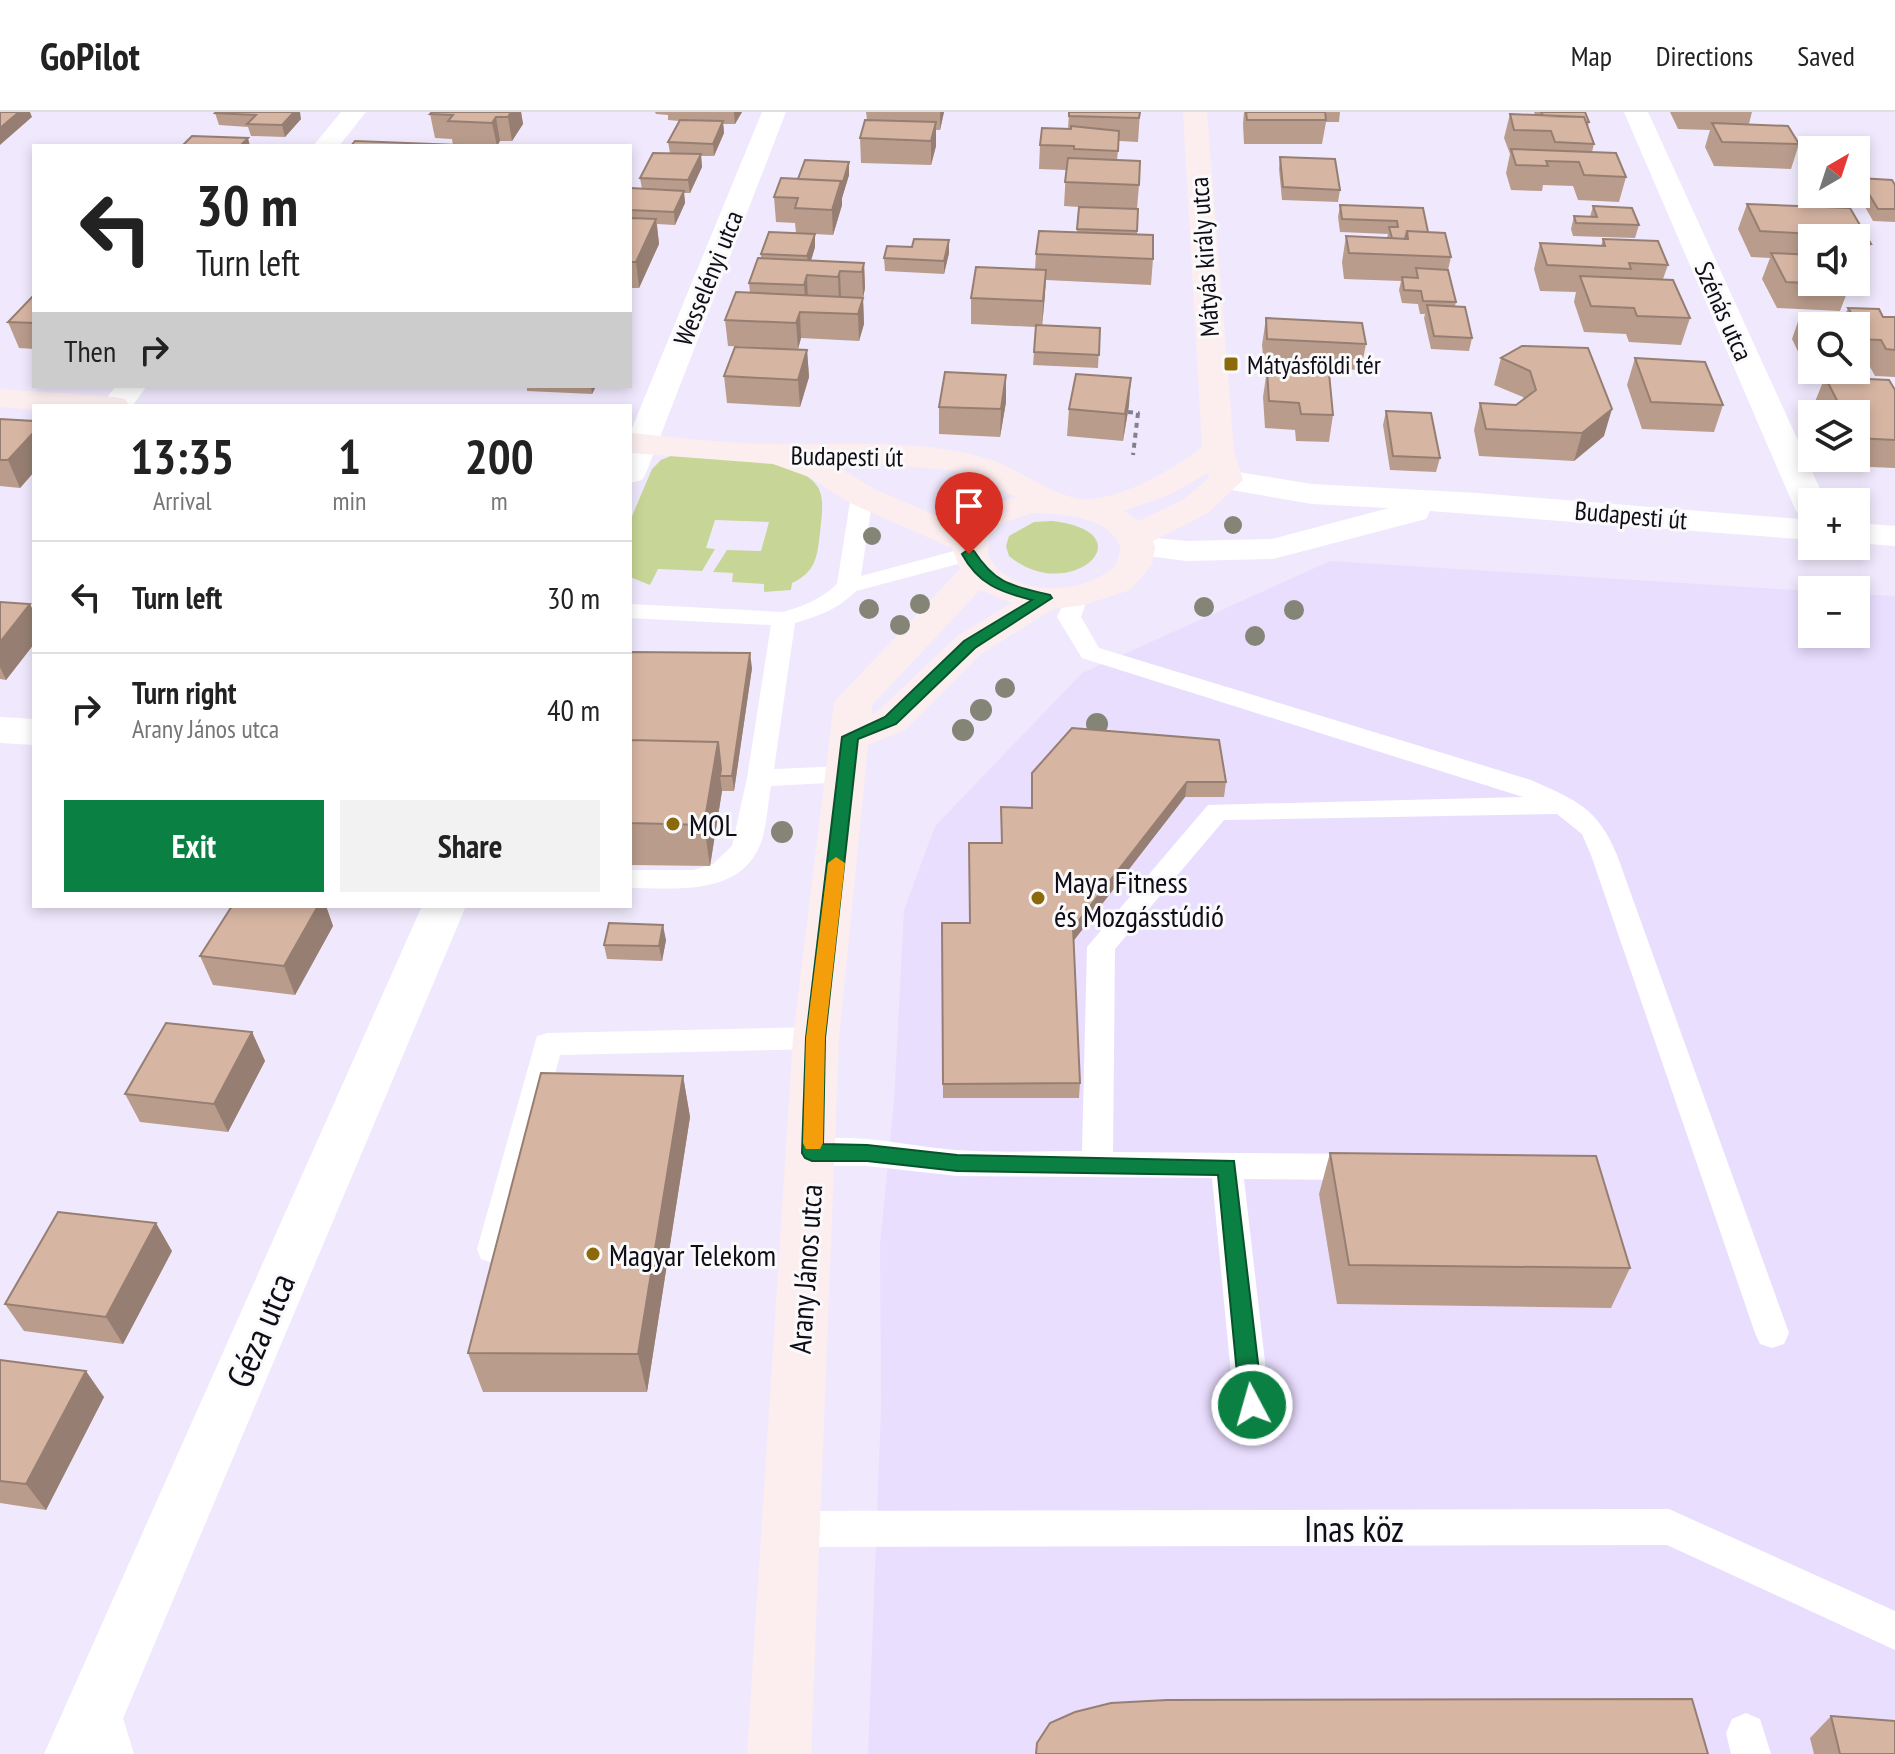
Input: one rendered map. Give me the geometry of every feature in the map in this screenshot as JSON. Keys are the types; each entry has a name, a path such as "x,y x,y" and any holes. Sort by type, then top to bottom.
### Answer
{"street":[{"path":"328,144 354,112"},
{"name":"Wesselényi utca","path":"634,453 774,112"},
{"name":"Mátyás király utca","path":"1195,112 1199,205 1222,465"},
{"name":"Szénás utca","path":"1636,112 1803,488"},
{"path":"117,404 130,388"},
{"path":"0,398 86,404"},
{"name":"Budapesti út","path":"634,453 860,452 957,461 983,468 1056,503"},
{"name":"Budapesti út","path":"773,454 821,470 972,556"},
{"path":"1094,510 1155,491 1191,473 1222,465"},
{"path":"1135,542 1196,506 1222,465"},
{"name":"Budapesti út","path":"1222,465 1312,494 1798,529"},
{"name":"Budapesti út","path":"1135,542 1186,551 1273,549 1451,502"},
{"path":"849,755 891,721 969,645 1061,598 1102,590 1132,570 1137,558 1135,542 1118,521 1094,510 1056,503 1032,503 990,517 976,528 972,556 1005,589 1061,598"},
{"path":"1870,534 1895,536"},
{"name":"Budapesti út","path":"1121,580 1251,564 1273,549"},
{"name":"Arany János utca","path":"779,1754 816,1038 853,702 972,556"},
{"path":"0,730 32,732"},
{"name":"Géza utca","path":"76,1754 443,908"}],"lane":[{"path":"848,586 862,496"},
{"path":"632,611 784,619 812,611 836,598 848,586 972,556"},
{"path":"1061,598 1090,653 1522,786 1563,805 1593,829 1772,1333"},
{"path":"632,879 693,879 722,871 745,850 760,778 784,619"},
{"path":"760,778 849,755"},
{"path":"1097,1164 1101,947 1217,811 1563,805"},
{"path":"493,1249 548,1044 816,1038"},
{"path":"812,1153 867,1153 957,1163 1387,1167"},
{"path":"1227,1167 1252,1405"},
{"name":"Inas köz","path":"789,1529 1669,1527 1895,1631"},
{"path":"100,1700 114,1754"}],"path":[{"path":"1128,412 1138,413 1135,440"}],"shaded area":[{"path":"1330,561 1798,590 1798,648 1870,648 1870,595 1895,596 1895,1754 868,1754 881,1408 880,1245 894,1101 904,910 935,826 1082,673"}],"green space":[{"path":"678,453 733,457 776,464 810,478 819,489 822,500 819,542 811,569 792,583 791,590 764,592 764,584 732,582 733,573 713,572 727,550 761,551 769,522 715,520 706,548 715,549 702,571 658,569 650,585 632,578 632,516 652,469 661,460"},
{"path":"1052,521 1081,528 1095,538 1098,550 1090,562 1075,570 1055,574 1032,570 1009,556 1006,546 1009,536 1034,522"}],"building":[{"path":"0,112 19,112 0,128"},
{"path":"216,112 294,112 282,125 247,124 256,115"},
{"path":"511,112 508,117 496,117 492,123 448,121 453,115 430,114"},
{"path":"1069,112 1140,112 1139,118 1069,116"},
{"path":"1246,112 1325,112 1326,120 1247,120"},
{"path":"1541,112 1585,112 1589,122 1584,117 1543,116"},
{"path":"1510,114 1584,117 1594,144 1555,142 1551,131 1514,130"},
{"path":"680,120 723,121 713,144 668,142"},
{"path":"865,120 936,122 931,141 860,138"},
{"path":"1712,123 1788,126 1798,144 1722,142"},
{"path":"1071,126 1119,131 1118,151 1040,145 1042,128 1071,129"},
{"path":"192,136 248,138 242,144 184,144"},
{"path":"355,141 433,144 353,144"},
{"path":"1511,149 1616,153 1626,177 1584,175 1579,162 1546,161 1548,166 1516,165"},
{"path":"653,153 701,154 688,180 640,178"},
{"path":"1280,157 1335,159 1340,190 1283,187"},
{"path":"1068,158 1140,161 1139,185 1065,182"},
{"path":"805,160 849,162 842,185 841,181 798,179"},
{"path":"781,178 841,181 832,210 795,208 798,198 774,197"},
{"path":"1870,179 1892,180 1895,185 1895,209 1878,209 1870,196"},
{"path":"632,188 684,191 674,212 632,210"},
{"path":"1747,204 1850,208 1859,224 1798,224 1798,233 1760,231"},
{"path":"1340,205 1423,208 1428,232 1407,231 1405,239 1392,238 1389,227 1398,227 1397,221 1342,219"},
{"path":"1593,206 1632,208 1639,225 1576,223 1574,216 1597,217"},
{"path":"1079,207 1138,209 1137,231 1077,229"},
{"path":"632,218 656,219 636,262 632,262"},
{"path":"1039,231 1153,235 1153,259 1036,254"},
{"path":"1407,231 1445,233 1451,257 1349,253 1346,236 1408,239"},
{"path":"769,232 815,234 807,256 761,254"},
{"path":"914,239 949,240 944,261 884,258 887,246 912,247"},
{"path":"1603,239 1658,241 1668,265 1629,263 1631,269 1547,265 1540,243 1605,246"},
{"path":"1771,253 1798,254 1798,283 1786,282"},
{"path":"758,258 864,263 862,272 840,271 838,277 807,275 804,285 749,283"},
{"path":"976,267 1046,270 1043,301 971,298"},
{"path":"1416,268 1448,270 1456,302 1423,301 1421,291 1404,290 1402,277 1418,278"},
{"path":"1580,276 1673,280 1690,318 1637,316 1634,308 1591,306"},
{"path":"736,292 863,298 858,314 800,312 796,323 725,320"},
{"path":"32,297 32,323 8,322"},
{"path":"1427,305 1465,307 1472,338 1434,336"},
{"path":"1848,308 1879,309 1883,317 1895,317 1895,350 1886,349 1881,340 1870,340 1870,312 1850,312"},
{"path":"1266,318 1362,323 1366,344 1267,339"},
{"path":"1036,325 1100,328 1099,355 1034,352"},
{"path":"1522,346 1588,348 1612,409 1582,433 1486,429 1480,403 1516,405 1536,390 1530,371 1501,358"},
{"path":"735,347 807,350 798,380 724,376"},
{"path":"1635,358 1705,362 1723,405 1651,402"},
{"path":"1267,370 1329,373 1333,415 1301,414 1299,403 1269,401"},
{"path":"945,372 1006,375 1001,409 939,407"},
{"path":"1076,374 1131,378 1125,414 1069,409"},
{"path":"1870,379 1889,380 1895,390 1895,440 1870,439 1870,400 1837,400 1829,384 1870,384"},
{"path":"1386,411 1431,413 1440,458 1393,456"},
{"path":"0,419 32,421 32,434 8,460 0,460"},
{"path":"0,602 30,604 0,642"},
{"path":"632,652 750,653 732,776 720,776 718,742 632,740"},
{"name":"Maya Fitness és Mozgásstúdió","path":"1072,728 1219,740 1226,782 1187,782 1073,928 1080,1083 943,1084 942,923 970,923 969,843 1002,843 1001,807 1032,808 1032,773"},
{"path":"632,740 718,742 704,825 632,823"},
{"path":"231,908 317,908 284,966 200,956"},
{"path":"609,923 663,925 659,946 604,945"},
{"path":"166,1023 252,1032 214,1104 125,1094"},
{"name":"Magyar Telekom","path":"541,1073 683,1076 638,1354 468,1353"},
{"path":"1330,1153 1596,1156 1630,1268 1349,1265"},
{"path":"58,1212 156,1223 106,1317 5,1304"},
{"path":"0,1360 86,1371 26,1484 0,1481"},
{"path":"1692,1699 1708,1754 1036,1754 1037,1743 1050,1723 1075,1712 1111,1703 1167,1700"},
{"path":"1831,1716 1895,1721 1895,1754 1840,1754"}],"slow traffic":[{"path":"813,1143 816,1038 836,863"}],"place":[{"name":"Mátyásföldi tér","path":"1231,364"},
{"name":"MOL","path":"673,824"},
{"name":"Maya Fitness és Mozgásstúdió","path":"1038,898"},
{"name":"Magyar Telekom","path":"593,1254"}],"route":[{"path":"969,554 978,571 1005,589 1045,598 969,645 891,721 851,737 816,1038 812,1153 867,1153 957,1163 1227,1167 1252,1405"}]}
